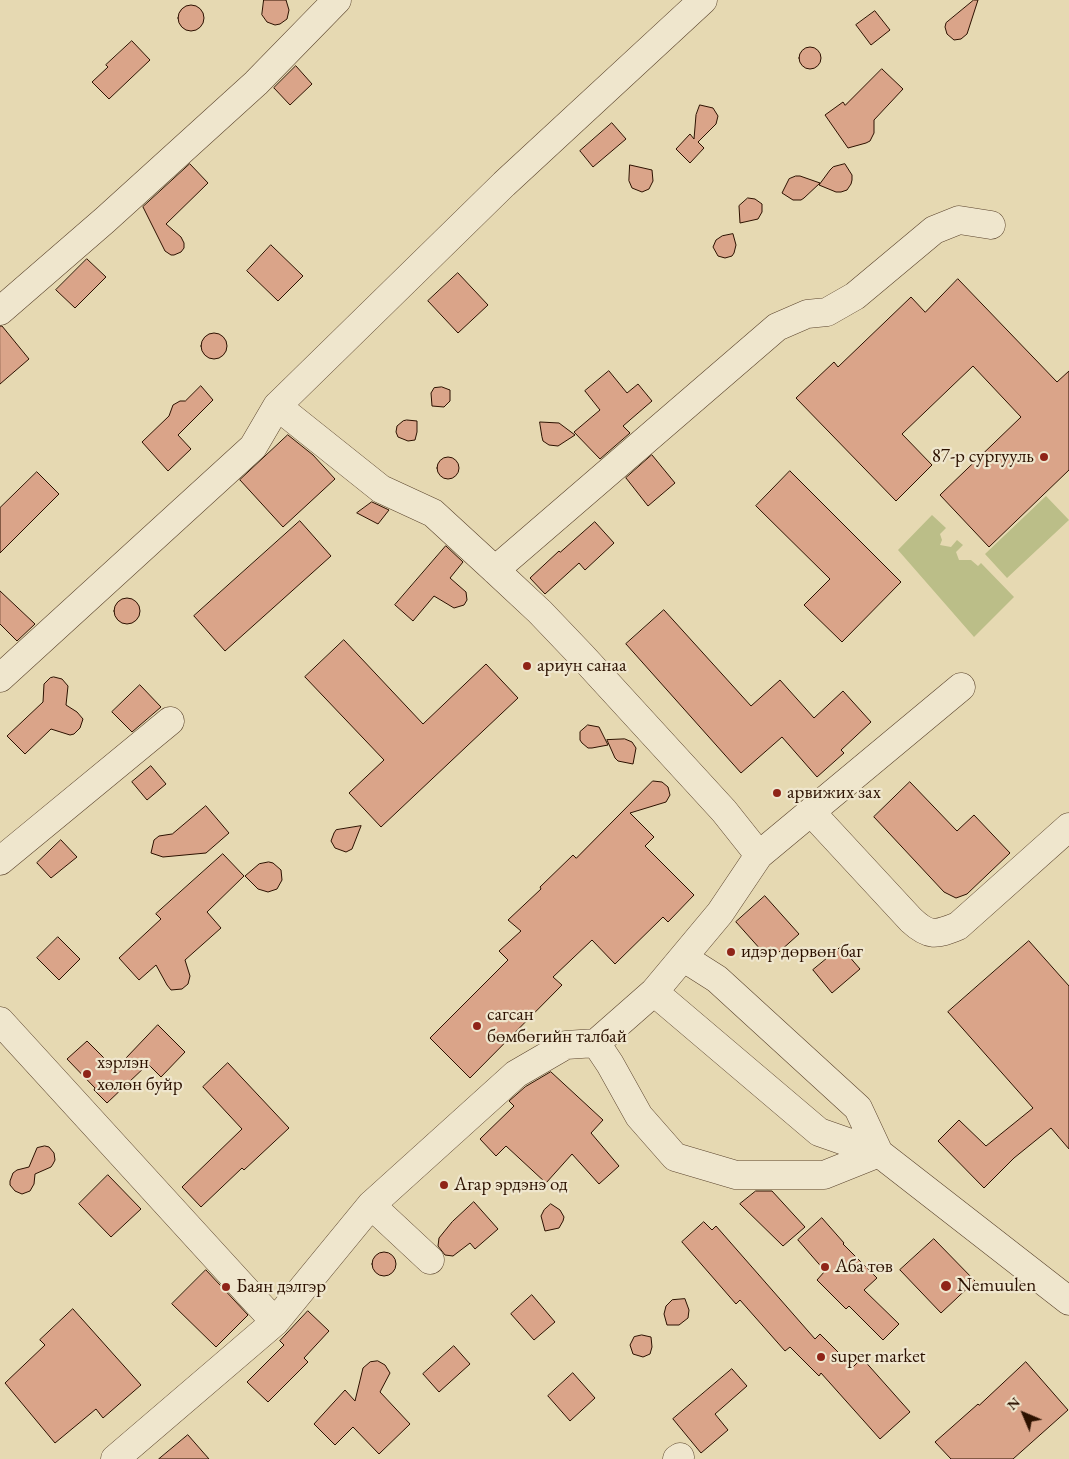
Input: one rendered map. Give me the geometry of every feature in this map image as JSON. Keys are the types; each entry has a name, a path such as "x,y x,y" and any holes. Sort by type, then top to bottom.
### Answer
{"street":[{"path":"0,311 105,220 256,83 338,0"},
{"path":"0,678 254,447 277,406 504,184 703,0"},
{"path":"495,570 776,327 807,314 827,312 855,296 934,230 959,220 991,225"},
{"path":"277,406 380,489 433,513 495,570 540,612 595,670 724,811 759,855"},
{"path":"115,1459 276,1322 371,1205 516,1074 566,1045 596,1043 654,992 720,913 759,855 961,687"},
{"path":"0,861 170,721"},
{"path":"811,812 911,920 928,933 940,933 958,926 1069,827"},
{"path":"684,958 717,979 858,1108 879,1153"},
{"path":"654,992 819,1132 879,1153 1069,1301"},
{"path":"0,1021 276,1322"},
{"path":"596,1043 639,1116 675,1157 736,1175 824,1175 879,1153"},
{"path":"371,1205 430,1260"}],"green space":[{"path":"1046,496 1069,520 1007,578 985,554"},
{"path":"932,515 946,528 940,534 942,540 940,545 951,547 957,540 963,545 956,552 959,560 971,560 978,566 981,563 1014,597 974,637 898,550"}],"building":[{"path":"264,0 286,0 289,10 287,19 275,25 267,22 262,15"},
{"path":"974,0 978,0 967,34 961,39 954,40 947,34 946,23"},
{"path":"191,5 201,8 204,18 201,28 191,31 181,28 178,18 181,8"},
{"path":"875,11 890,30 871,45 856,25"},
{"path":"132,41 150,60 109,99 92,82 108,67 106,65"},
{"path":"810,47 818,50 821,58 818,66 810,69 802,66 799,58 802,50"},
{"path":"296,66 312,84 290,105 274,88"},
{"path":"882,69 903,89 874,120 874,133 870,141 848,148 825,115 843,102 845,105"},
{"path":"700,105 713,108 718,116 716,124 698,142 704,148 690,163 676,149 690,134 694,139 696,115"},
{"path":"612,123 626,139 593,167 580,151"},
{"path":"190,164 208,183 166,224 181,237 184,243 184,248 181,252 171,255 165,251 143,207"},
{"path":"845,164 852,175 851,184 847,190 836,192 819,185 833,167"},
{"path":"630,165 652,170 653,181 649,189 642,192 632,188 629,181"},
{"path":"796,176 820,183 801,200 793,200 782,193 789,179"},
{"path":"748,198 755,199 762,204 762,212 758,219 740,223 739,206"},
{"path":"733,234 736,245 732,256 725,258 718,256 713,247 716,240 722,236"},
{"path":"271,245 303,276 278,301 247,271"},
{"path":"87,259 106,277 75,308 56,290"},
{"path":"458,273 488,305 458,333 428,301"},
{"path":"958,279 1057,382 1069,371 1069,470 989,547 940,495 1021,417 973,366 902,434 932,465 896,501 796,398 834,362 838,367 911,297 925,312"},
{"path":"0,326 2,326 29,359 0,384"},
{"path":"214,333 223,337 227,346 223,355 214,359 205,355 201,346 205,337"},
{"path":"609,371 627,393 638,384 652,401 623,426 630,433 600,459 574,432 600,410 585,391"},
{"path":"201,386 213,400 178,435 191,449 168,471 142,442 169,416 173,405 180,401 185,401"},
{"path":"442,387 450,390 450,401 444,407 432,406 431,393 434,388"},
{"path":"407,420 417,421 415,440 408,441 398,437 396,432 397,426"},
{"path":"540,422 559,423 575,435 558,446 549,445 543,441"},
{"path":"288,435 313,455 335,479 283,527 240,480"},
{"path":"652,455 675,483 648,506 626,478"},
{"path":"448,457 456,460 459,468 456,476 448,479 440,476 437,468 440,460"},
{"path":"790,471 901,582 842,642 804,605 830,579 756,506"},
{"path":"37,472 59,494 0,553 0,508"},
{"path":"372,502 389,510 378,524 357,513"},
{"path":"300,521 331,556 225,651 194,616"},
{"path":"595,522 614,543 585,570 579,563 545,594 530,578 559,551"},
{"path":"446,546 463,562 450,578 466,592 467,600 464,605 454,608 434,596 413,621 395,605"},
{"path":"0,591 35,624 17,641 0,624"},
{"path":"127,598 136,602 140,611 136,620 127,624 118,620 114,611 118,602"},
{"path":"664,610 751,706 780,680 814,718 843,691 871,722 841,750 844,753 817,777 782,737 741,773 626,644"},
{"path":"344,640 423,724 486,664 518,698 381,827 349,793 384,760 305,677"},
{"path":"54,677 62,679 68,686 66,705 77,712 83,719 80,728 70,735 51,729 25,754 7,736 43,702 44,684"},
{"path":"140,685 161,707 132,732 112,712"},
{"path":"588,725 599,727 608,745 588,748 582,743 580,732"},
{"path":"625,739 632,742 636,748 633,764 618,761 607,740"},
{"path":"151,766 166,784 147,800 132,782"},
{"path":"653,781 662,782 668,787 670,795 666,802 630,813 654,837 645,846 694,895 668,922 663,917 615,964 592,940 553,977 562,985 470,1078 430,1038 508,960 499,951 521,931 508,920 573,855 576,858"},
{"path":"910,782 957,831 974,815 1010,853 967,894 956,898 944,892 874,817"},
{"path":"206,806 229,833 206,853 163,857 151,853 154,840 159,836 172,834"},
{"path":"361,826 352,849 346,852 335,848 331,841 336,830"},
{"path":"61,840 77,857 51,878 37,863"},
{"path":"223,854 244,876 207,912 221,928 185,960 190,976 188,984 182,989 171,990 156,965 139,980 119,958 161,919 156,914"},
{"path":"269,862 281,870 282,880 277,889 268,892 258,889 245,876 259,864"},
{"path":"765,896 799,934 770,960 736,922"},
{"path":"58,937 80,959 59,980 37,958"},
{"path":"1029,941 1069,986 1069,1149 1051,1128 1014,1158 984,1188 938,1141 959,1120 986,1146 1033,1108 948,1012"},
{"path":"841,947 860,969 832,993 813,970"},
{"path":"158,1025 185,1052 161,1077 148,1064 107,1103 67,1059 87,1041 115,1069"},
{"path":"228,1063 289,1128 244,1170 242,1168 201,1207 182,1187 242,1129 203,1087"},
{"path":"551,1072 603,1120 591,1133 619,1166 599,1184 572,1154 546,1183 506,1146 496,1156 480,1139 514,1106 509,1101 525,1087"},
{"path":"49,1147 54,1153 55,1160 51,1167 35,1174 34,1184 30,1191 22,1194 15,1191 10,1185 13,1173 29,1167 37,1148"},
{"path":"108,1175 141,1209 111,1237 79,1204"},
{"path":"756,1191 772,1191 805,1227 783,1246 740,1204"},
{"path":"474,1202 498,1229 475,1249 470,1243 453,1256 445,1255 438,1246 439,1238 452,1222"},
{"path":"551,1204 560,1210 564,1217 559,1228 545,1231 541,1216 544,1210"},
{"path":"822,1218 843,1244 877,1278 864,1290 899,1324 883,1340 849,1306 846,1309 817,1280 825,1271 798,1240"},
{"path":"704,1222 712,1230 716,1226 815,1339 820,1334 853,1367 862,1358 910,1412 880,1439 821,1373 819,1376 790,1347 785,1351 740,1300 736,1304 682,1242"},
{"path":"934,1239 975,1281 941,1313 900,1270"},
{"path":"384,1252 393,1255 396,1264 393,1273 384,1276 375,1273 372,1264 375,1255"},
{"path":"206,1270 248,1315 216,1347 172,1304"},
{"path":"532,1295 555,1322 534,1340 511,1314"},
{"path":"685,1299 689,1310 688,1318 679,1325 667,1325 664,1314 666,1306 672,1300"},
{"path":"73,1309 141,1385 103,1418 96,1409 55,1443 5,1383 45,1345 40,1340"},
{"path":"308,1311 329,1331 304,1358 308,1362 268,1402 247,1382 284,1345 280,1341"},
{"path":"642,1335 651,1337 652,1347 650,1354 643,1357 633,1354 630,1345 634,1337"},
{"path":"454,1346 470,1364 439,1392 423,1374"},
{"path":"378,1361 385,1365 390,1373 380,1392 410,1424 379,1454 353,1427 335,1445 314,1424 345,1390 355,1401 363,1368 370,1362"},
{"path":"1026,1362 1068,1410 1013,1459 951,1459 935,1442"},
{"path":"732,1369 747,1386 715,1414 728,1430 701,1453 673,1419"},
{"path":"573,1373 595,1398 570,1421 548,1396"},
{"path":"188,1435 209,1459 159,1459"}],"place":[{"name":"87-р сургууль","path":"1044,457"},
{"name":"ариун санаа","path":"527,666"},
{"name":"арвижих зах","path":"777,793"},
{"name":"идэр дөрвөн баг","path":"731,952"},
{"name":"сагсан бөмбөгийн талбай","path":"477,1026"},
{"name":"хэрлэн хөлөн буйр","path":"87,1074"},
{"name":"Агар эрдэнэ од","path":"444,1185"},
{"name":"Аба төв","path":"825,1267"},
{"name":"Nemuulen","path":"946,1286"},
{"name":"Баян дэлгэр","path":"226,1287"},
{"name":"super market","path":"821,1357"}]}
